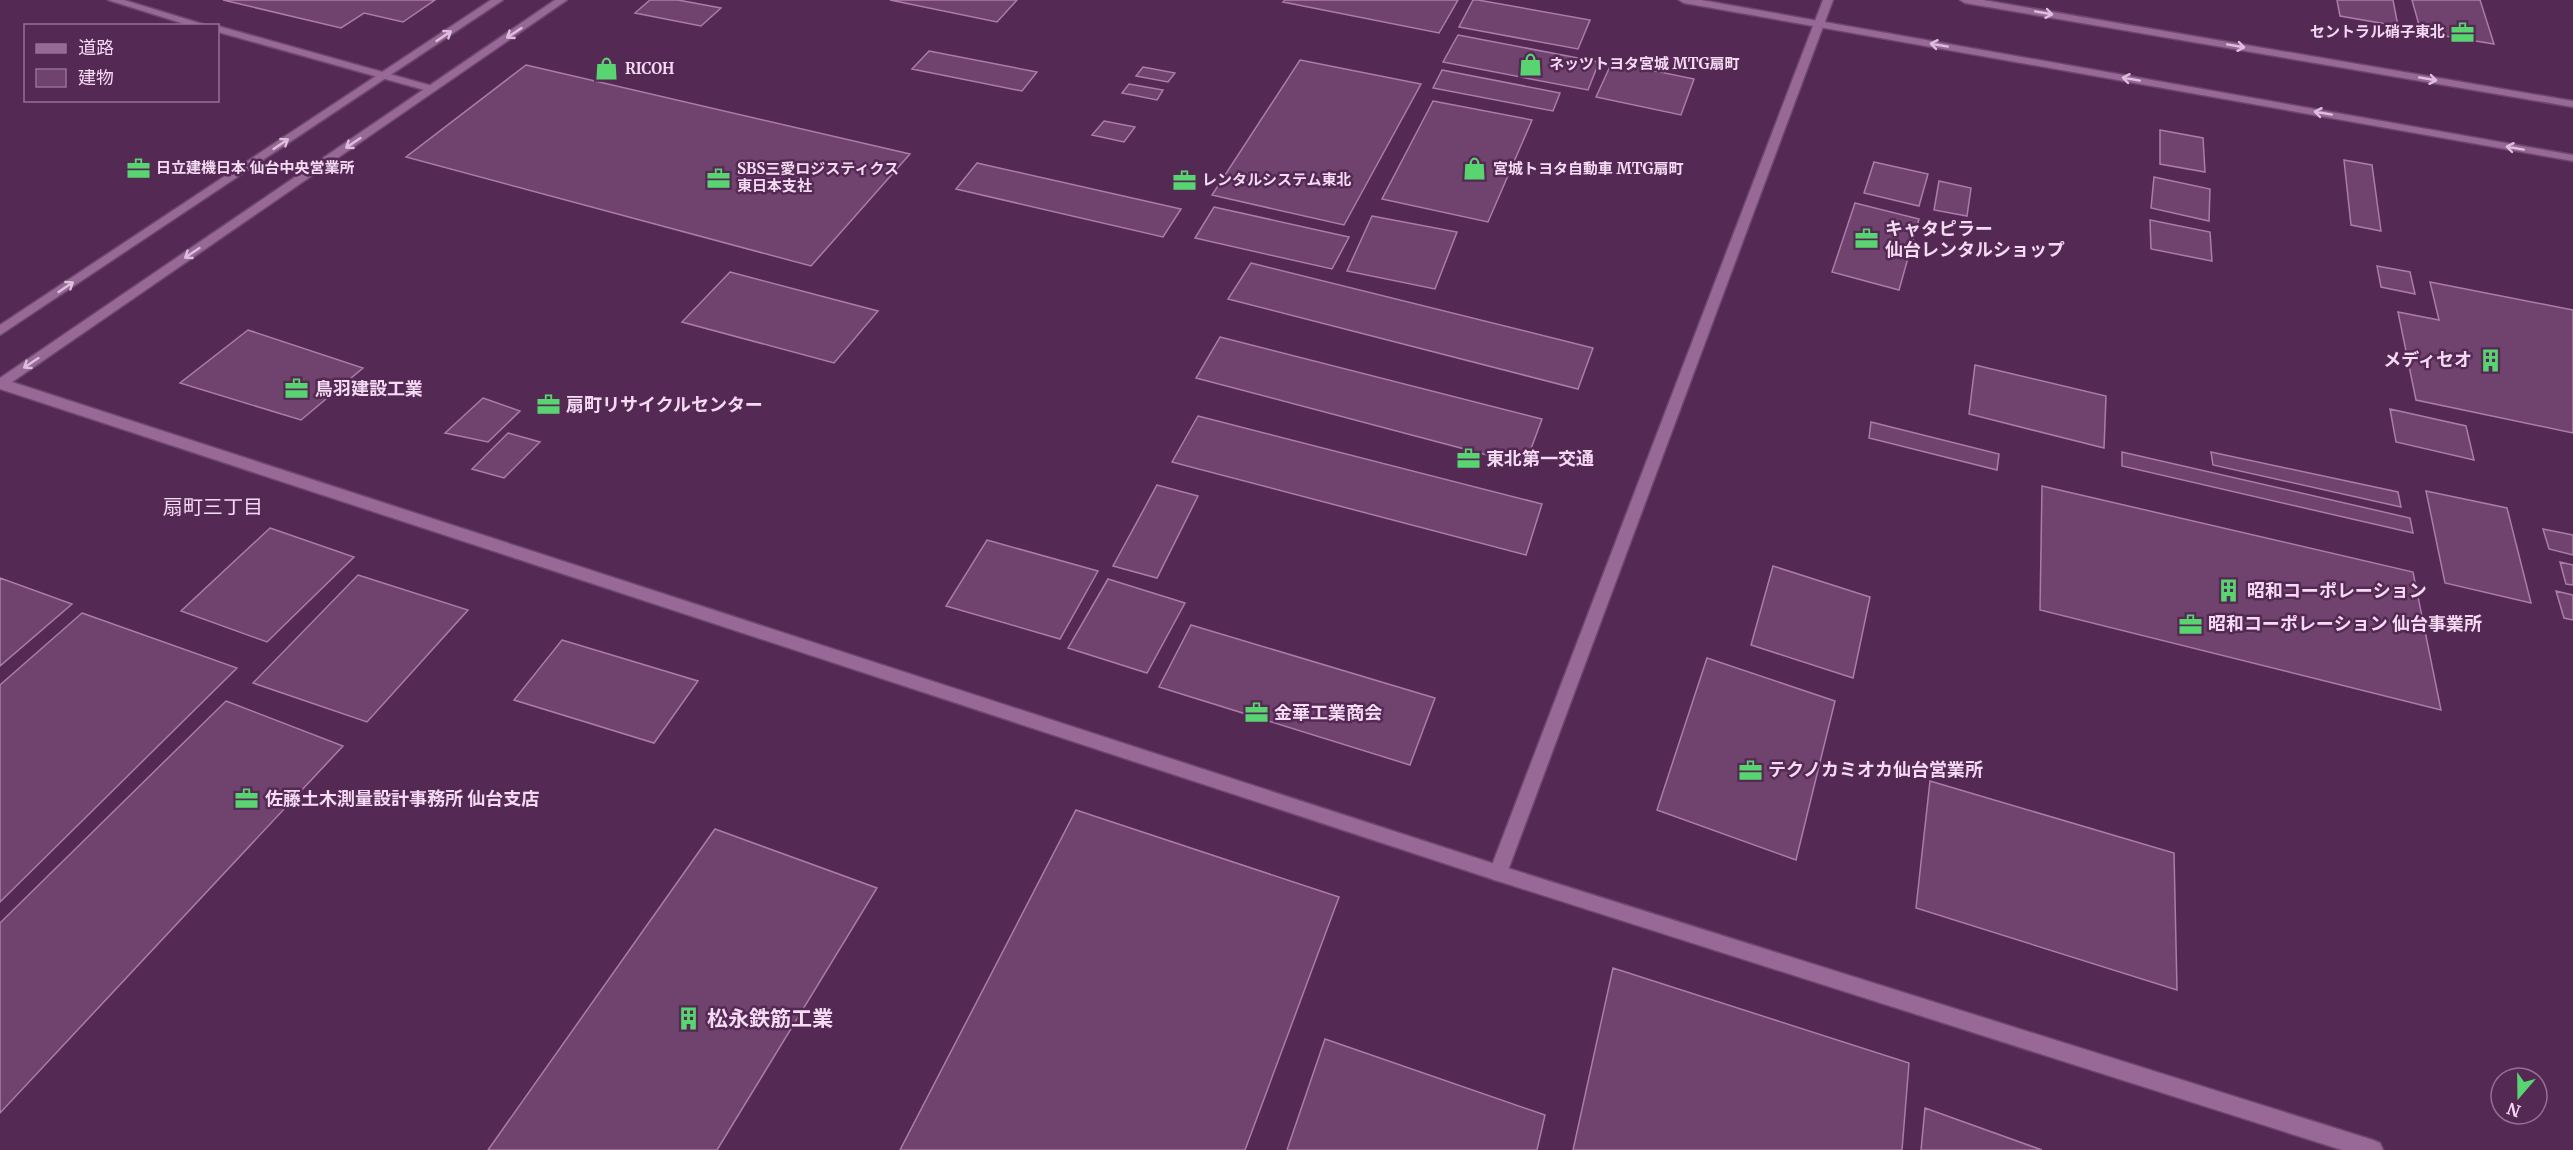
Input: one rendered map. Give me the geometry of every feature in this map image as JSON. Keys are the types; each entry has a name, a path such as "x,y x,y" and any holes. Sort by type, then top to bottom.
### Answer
{"street":[{"path":"113,0 197,24"},
{"path":"0,331 498,0"},
{"path":"0,383 562,0"},
{"path":"1684,0 2573,158"},
{"path":"1498,873 1828,0"},
{"path":"1965,0 2573,104"},
{"path":"219,29 432,89"},
{"path":"0,383 1498,873 2373,1150"}],"building":[{"path":"223,0 435,0 403,22 364,13 341,28"},
{"path":"650,0 678,0 721,8 701,26 635,13"},
{"path":"890,0 1017,0 997,22"},
{"path":"1285,0 1458,0 1439,33 1283,2"},
{"path":"1473,0 1590,20 1578,49 1459,27"},
{"path":"2337,0 2393,0 2398,26 2340,16"},
{"path":"2412,0 2480,0 2494,44 2421,32"},
{"path":"1458,35 1599,62 1588,90 1443,62"},
{"path":"929,51 1037,72 1022,91 912,69"},
{"path":"1300,60 1421,84 1344,225 1212,195"},
{"path":"1612,62 1694,79 1681,115 1596,97"},
{"path":"526,65 910,154 811,266 406,157"},
{"path":"1143,67 1175,73 1168,82 1136,76"},
{"path":"1442,70 1560,93 1553,111 1433,88"},
{"path":"1129,84 1163,90 1157,100 1122,93"},
{"path":"1433,101 1532,120 1488,222 1382,199"},
{"path":"1104,121 1135,127 1124,142 1092,135"},
{"path":"2160,130 2203,138 2205,172 2160,164"},
{"path":"2344,160 2372,165 2381,231 2351,225"},
{"path":"1874,162 1928,174 1919,206 1864,193"},
{"path":"977,163 1181,209 1163,237 956,189"},
{"path":"2154,177 2210,189 2209,221 2151,208"},
{"path":"1939,181 1971,188 1967,216 1934,210"},
{"path":"1855,203 1919,219 1899,290 1832,272"},
{"path":"1214,207 1349,237 1332,269 1195,238"},
{"path":"1372,216 1457,232 1435,289 1347,271"},
{"path":"2150,220 2210,232 2212,261 2151,249"},
{"path":"1251,263 1593,348 1578,389 1228,299"},
{"path":"2377,266 2410,272 2415,294 2381,287"},
{"path":"730,272 878,311 834,363 682,322"},
{"name":"メディセオ","path":"2430,282 2573,310 2573,433 2416,400 2398,312 2439,320"},
{"path":"248,330 363,368 301,420 180,383"},
{"path":"1220,337 1542,419 1525,465 1196,378"},
{"path":"1975,365 2106,396 2104,448 1969,414"},
{"path":"483,398 520,411 488,442 445,433"},
{"path":"2390,409 2466,426 2474,460 2396,442"},
{"path":"1198,416 1542,504 1526,555 1172,462"},
{"path":"1871,422 1999,454 1997,470 1869,438"},
{"path":"508,433 540,442 504,478 472,469"},
{"path":"2122,452 2410,518 2413,533 2122,466"},
{"path":"2211,452 2398,492 2401,507 2213,465"},
{"path":"1157,485 1198,496 1157,578 1113,566"},
{"name":"昭和コーポレーション","path":"2042,486 2413,572 2441,710 2040,610"},
{"path":"2426,491 2507,508 2531,603 2445,583"},
{"path":"270,528 354,557 267,642 181,611"},
{"path":"2543,529 2573,535 2573,555 2549,549"},
{"path":"987,540 1098,571 1060,639 946,606"},
{"path":"2560,562 2573,565 2573,585 2566,584"},
{"path":"1773,566 1870,597 1853,678 1751,645"},
{"path":"358,575 468,610 367,722 253,683"},
{"path":"0,578 72,604 0,666"},
{"path":"1108,579 1185,603 1147,673 1068,648"},
{"path":"2556,591 2573,595 2573,620 2564,618"},
{"path":"82,613 237,668 0,902 0,685"},
{"path":"1191,625 1435,698 1410,765 1159,687"},
{"path":"562,640 698,681 654,743 514,700"},
{"path":"1707,658 1835,701 1796,860 1657,810"},
{"path":"226,701 343,746 0,1113 0,923"},
{"path":"1930,781 2174,853 2177,990 1916,908"},
{"path":"1076,810 1339,897 1245,1150 900,1150"},
{"name":"松永鉄筋工業","path":"715,829 877,888 717,1150 488,1150"},
{"path":"1613,968 1909,1063 1902,1150 1573,1150"},
{"path":"1325,1039 1545,1115 1537,1150 1287,1150"},
{"path":"1925,1108 2042,1150 1921,1150"}],"place":[{"name":"セントラル硝子東北","path":"2463,32"},
{"name":"ネッツトヨタ宮城 MTG扇町","path":"1531,64"},
{"name":"RICOH","path":"607,69"},
{"name":"日立建機日本 仙台中央営業所","path":"138,168"},
{"name":"宮城トヨタ自動車 MTG扇町","path":"1475,169"},
{"name":"SBS三愛ロジスティクス 東日本支社","path":"719,178"},
{"name":"レンタルシステム東北","path":"1184,180"},
{"name":"キャタピラー 仙台レンタルショップ","path":"1867,239"},
{"name":"メディセオ","path":"2490,360"},
{"name":"鳥羽建設工業","path":"297,389"},
{"name":"扇町リサイクルセンター","path":"548,405"},
{"name":"東北第一交通","path":"1468,459"},
{"name":"昭和コーポレーション","path":"2229,591"},
{"name":"昭和コーポレーション 仙台事業所","path":"2190,624"},
{"name":"金華工業商会","path":"1256,713"},
{"name":"テクノカミオカ仙台営業所","path":"1750,770"},
{"name":"佐藤土木測量設計事務所 仙台支店","path":"247,799"},
{"name":"松永鉄筋工業","path":"689,1019"}],"district":[{"name":"扇町三丁目","path":"213,507"}]}
